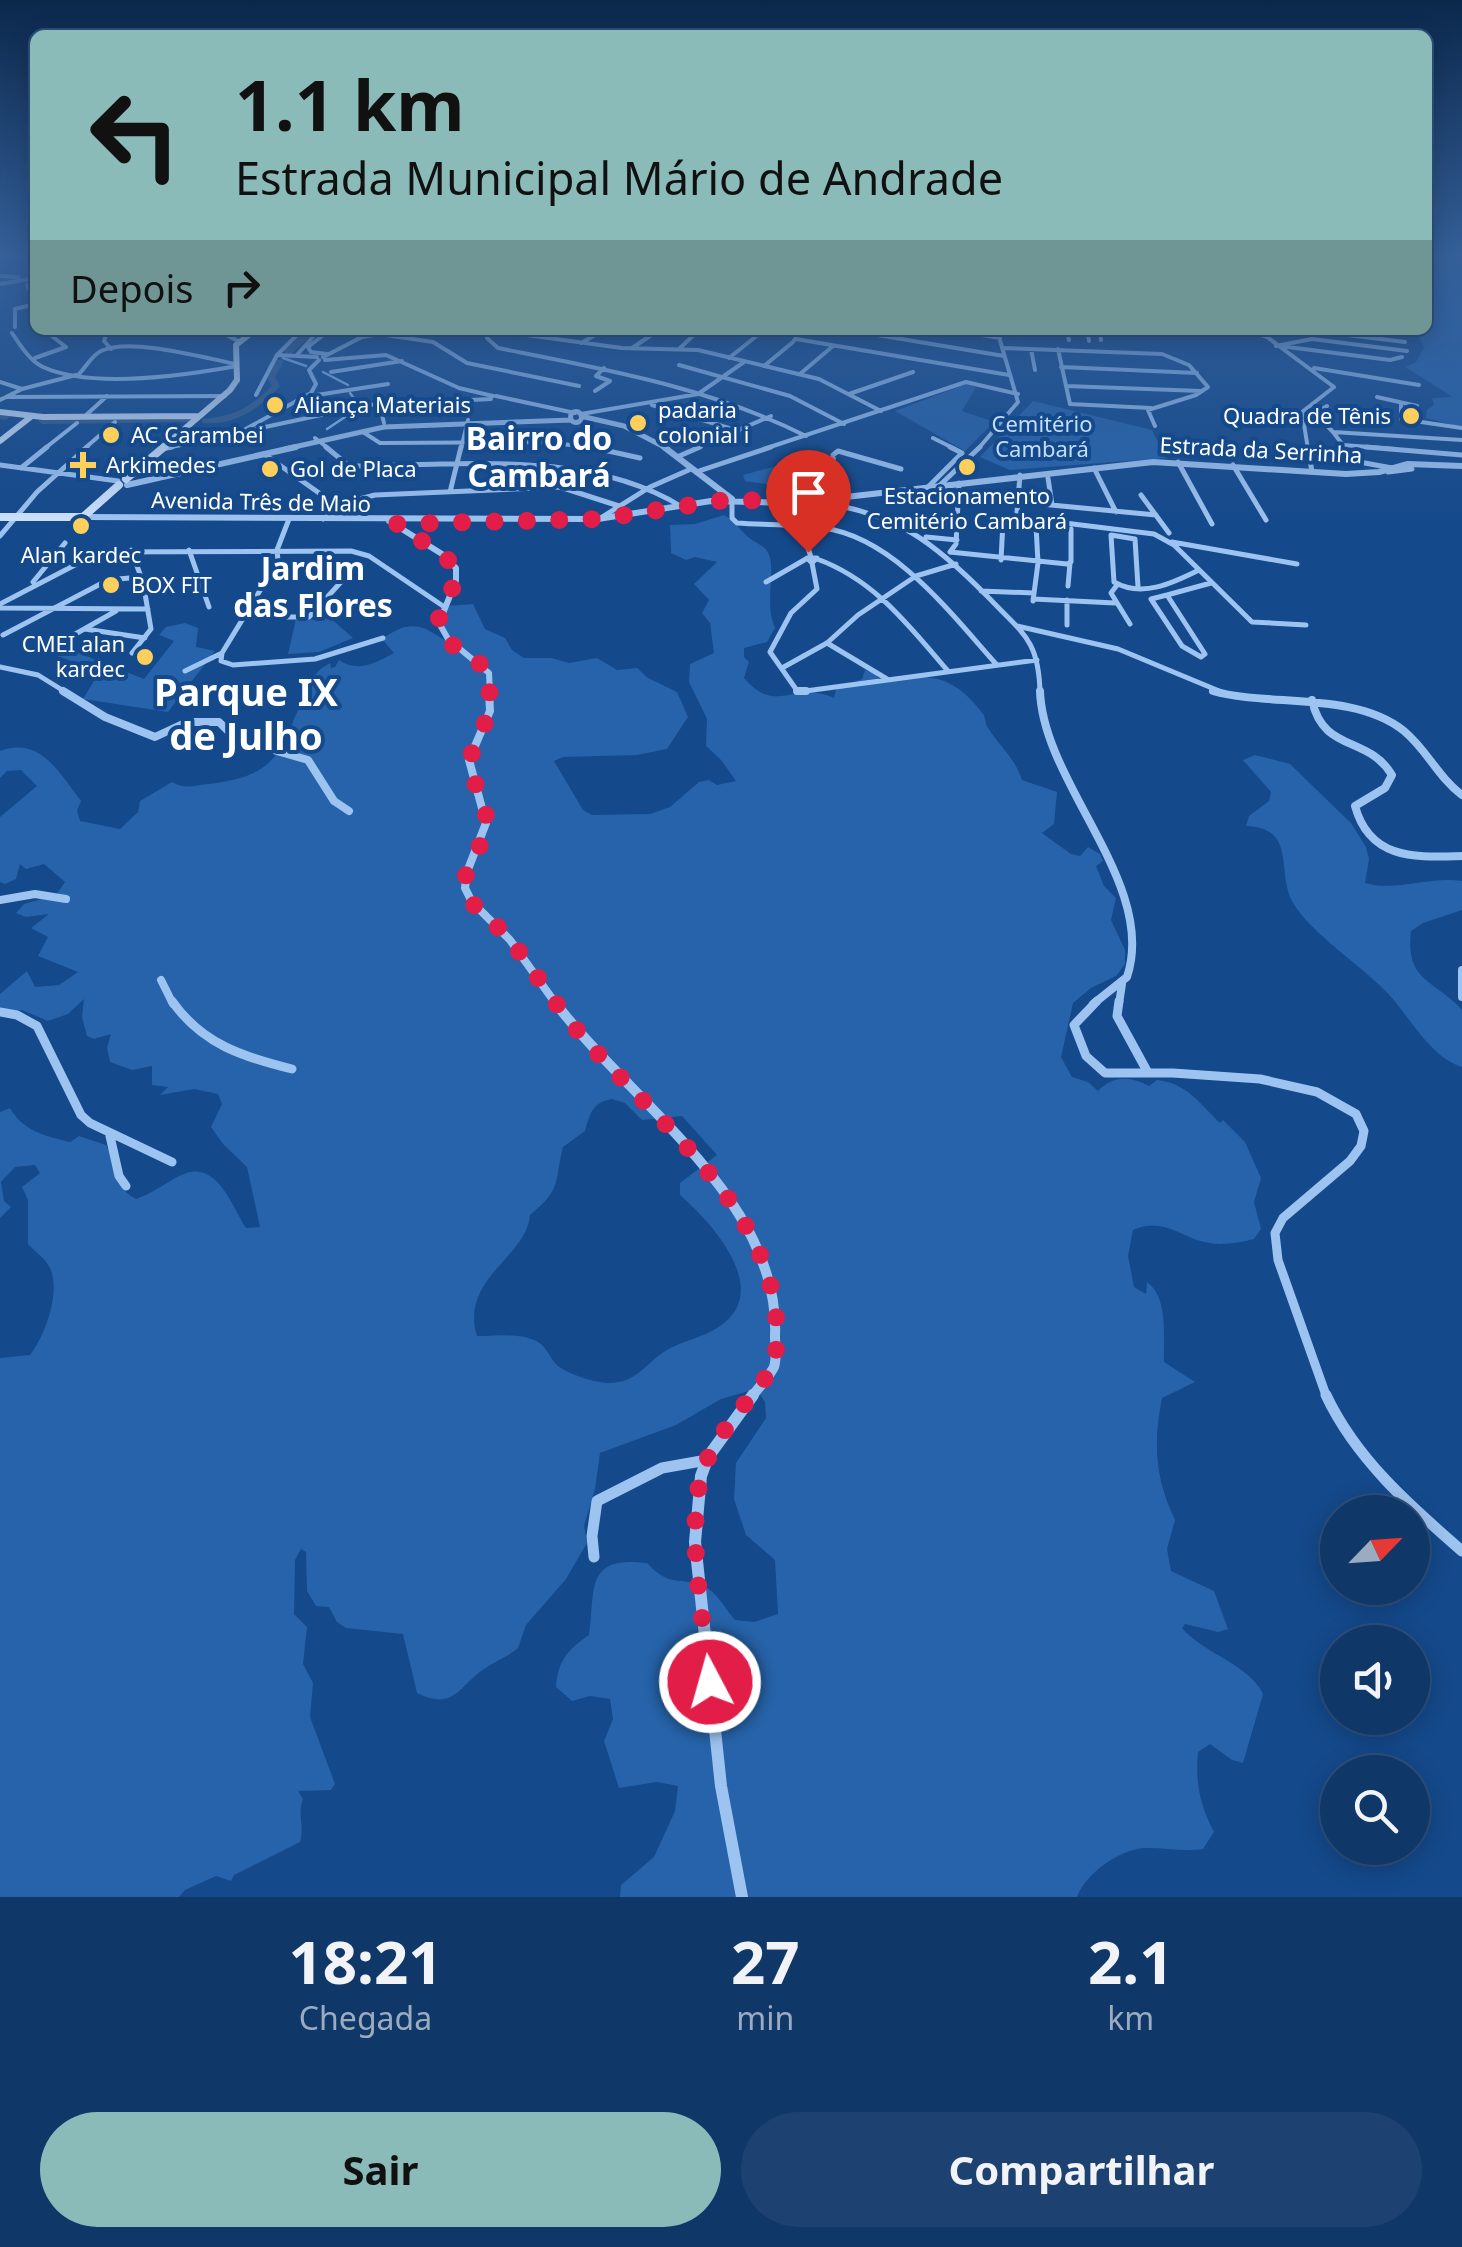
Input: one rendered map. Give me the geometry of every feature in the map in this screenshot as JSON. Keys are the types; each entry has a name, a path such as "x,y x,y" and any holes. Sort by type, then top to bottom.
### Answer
{"main road":[{"path":"83,517 225,396 237,380 238,345"},
{"path":"0,433 7,417 77,422 196,419"},
{"path":"0,441 33,419 196,419"},
{"name":"Avenida Três de Maio","path":"0,516 83,517"}],"street":[{"path":"25,345 44,367 80,374 200,374 237,365"},
{"path":"35,358 66,347 63,345"},
{"path":"106,345 108,350"},
{"path":"256,395 288,345"},
{"path":"294,356 303,345"},
{"path":"310,345 311,352 324,358"},
{"path":"306,396 316,384 310,370 348,345"},
{"path":"437,345 467,364 579,386"},
{"path":"494,345 604,368 698,394 771,416 806,436"},
{"path":"597,345 679,350 800,374 826,381 881,411"},
{"path":"632,348 637,345"},
{"path":"679,350 687,345"},
{"path":"729,358 746,345"},
{"path":"764,366 789,345"},
{"path":"819,345 1009,375"},
{"path":"851,348 854,345"},
{"path":"940,345 1004,356"},
{"path":"939,486 1014,411 1018,394 1001,345"},
{"path":"1276,346 1284,345"},
{"path":"1356,345 1408,351"},
{"path":"1276,346 1390,360 1402,357"},
{"path":"1276,346 1334,386 1332,392 1308,404 1302,412 1312,472"},
{"path":"800,374 831,348"},
{"path":"1002,348 1058,349 1162,354 1181,360 1208,383 1204,392 1151,408 1072,405 1058,349"},
{"path":"1031,349 1034,370"},
{"path":"3,399 22,389 80,374 108,350 162,350 237,365"},
{"path":"278,355 380,355 451,385 493,397"},
{"path":"332,372 402,362"},
{"path":"162,449 379,403 493,397 577,417 698,394 744,362"},
{"path":"680,365 790,396 844,424"},
{"path":"1062,367 1198,373"},
{"path":"1309,367 1419,385"},
{"path":"595,391 610,380 596,376 604,368"},
{"path":"965,368 960,377 966,382 1018,394"},
{"path":"850,394 913,372"},
{"path":"0,382 22,389"},
{"path":"598,519 650,487 694,470 966,382"},
{"path":"236,434 306,396 388,384"},
{"path":"1066,386 1204,392"},
{"path":"85,416 107,396"},
{"path":"3,399 225,396"},
{"path":"1377,397 1417,406"},
{"path":"379,403 384,423"},
{"path":"648,403 739,431"},
{"path":"1401,403 1401,419 1462,428"},
{"path":"1327,406 1315,413 1319,422 1333,432 1350,455 1362,463 1392,468"},
{"path":"1151,408 1148,410 1155,426"},
{"path":"677,456 771,416"},
{"path":"175,472 388,427 577,417 604,420 677,456 732,499 732,518 737,523 821,526 887,554 916,576 997,665"},
{"path":"21,468 77,422"},
{"path":"0,536 14,517 114,422"},
{"path":"0,465 124,482 264,454 384,423 467,422"},
{"path":"450,492 467,422"},
{"path":"363,432 380,442 558,443 604,448 640,458"},
{"path":"1333,432 1462,440"},
{"path":"928,487 962,454 933,438"},
{"path":"316,440 349,466 550,464 585,469 650,487 682,507"},
{"path":"1343,445 1462,455"},
{"path":"843,497 835,487 833,455 838,451 902,469"},
{"path":"264,454 336,505"},
{"path":"1350,455 1412,469 1380,472"},
{"path":"1178,462 1212,524"},
{"name":"Estrada da Serrinha","path":"939,486 1020,474 1178,462 1312,472 1380,472 1403,464 1462,466"},
{"path":"1233,465 1266,520"},
{"path":"1094,468 1116,512"},
{"path":"560,487 585,469"},
{"path":"1020,474 1017,512 1024,518 1138,530 1298,564"},
{"path":"1048,478 1052,505"},
{"path":"947,553 957,540 959,484"},
{"name":"Avenida Três de Maio","path":"83,517 324,519 393,524 598,519 732,499 793,503 939,486"},
{"path":"324,519 336,505 376,495 527,492 560,487 619,506"},
{"path":"1141,496 1168,537 1252,622 1306,625"},
{"path":"809,501 865,512 921,536 947,553 1030,638 1037,660 1046,739 1072,784 1125,900 1130,972 1122,984 1077,1016 1074,1026 1090,1062 1105,1073 1148,1072 1313,1090 1336,1098 1356,1115 1365,1134 1364,1144 1354,1157 1284,1215 1276,1231 1275,1246 1298,1307 1316,1373 1345,1431 1368,1464 1462,1551"},
{"path":"793,503 817,589 791,613 770,648 796,689 804,693 1037,660"},
{"path":"1030,503 1156,515"},
{"path":"289,519 278,561 222,653 221,661 229,664 315,659 383,638"},
{"path":"1001,560 1003,521"},
{"path":"393,524 442,554 456,568 458,581 438,620 440,632 448,642 474,656 489,673 492,698 469,760 486,813 486,826 465,877 468,898 507,936 581,1036 696,1158 754,1242 770,1283 777,1350 774,1366 707,1460 701,1476 696,1542 721,1786 742,1897"},
{"path":"1033,598 1038,563 1036,526"},
{"path":"1068,586 1071,529"},
{"path":"1117,584 1110,536 1115,534 1134,538 1138,587"},
{"path":"921,536 957,540"},
{"path":"30,585 65,543"},
{"path":"131,550 151,628 132,653"},
{"path":"189,550 209,608"},
{"path":"0,606 30,585 100,552 278,550 360,552 444,606"},
{"path":"1112,550 1136,552"},
{"path":"947,553 1070,563"},
{"path":"766,582 812,560 855,574 883,599 948,672"},
{"path":"782,668 827,642 916,576 956,564"},
{"path":"1113,567 1137,569"},
{"path":"1117,584 1164,588 1200,570"},
{"path":"3,635 108,580 140,577"},
{"path":"244,617 309,617 341,582"},
{"path":"1167,594 1194,633 1204,656 1194,655 1182,646 1151,599 1167,594 1211,583"},
{"path":"1117,584 1111,592 1130,624"},
{"path":"981,591 1116,602"},
{"path":"1067,600 1067,625"},
{"path":"0,606 49,610 148,609"},
{"path":"63,641 116,611"},
{"path":"1160,614 1179,615"},
{"path":"1017,626 1118,649 1218,692 1343,706 1397,727 1444,782 1462,795"},
{"path":"84,629 145,638"},
{"path":"827,642 888,680"},
{"path":"185,671 222,653"},
{"path":"0,668 38,676 105,717 155,737 189,718 213,721 230,728 236,739 308,760 334,800 349,811"},
{"path":"1312,700 1313,714 1321,729 1375,754 1390,768 1392,775 1386,788 1355,806 1362,823 1380,844 1411,859 1462,856"},
{"path":"0,900 35,894 66,900"},
{"path":"1462,970 1462,997"},
{"path":"161,980 175,1012 204,1038 228,1054 292,1069"},
{"path":"1122,984 1117,1016 1148,1072"},
{"path":"0,1012 17,1015 37,1026 81,1115 110,1136 172,1162"},
{"path":"110,1136 119,1176 126,1186"},
{"path":"594,1558 592,1536 597,1501 662,1468 707,1460"}],"green space":[{"path":"1462,345 1462,427 1426,418 1427,410 1434,405 1432,398 1453,397 1405,367 1416,362 1424,347"},
{"path":"967,384 976,387 962,411 994,422 965,451 895,411"},
{"name":"Cemitério Cambará","path":"1033,401 1152,430 1166,458 1010,470 980,457"},
{"path":"820,454 824,485 795,488 745,481 743,475"},
{"path":"724,515 765,549 770,558 770,607 775,628 767,642 744,648 744,657 749,662 744,678 755,689 766,695 808,693 834,698 836,689 862,679 865,670 875,673 880,681 925,677 949,683 983,714 1022,780 1057,792 1054,824 1042,833 1071,854 1080,856 1088,847 1100,854 1103,861 1096,866 1104,886 1116,898 1111,920 1125,950 1125,964 1116,976 1091,988 1073,1003 1061,1057 1072,1077 1088,1082 1098,1091 1122,1079 1149,1086 1157,1080 1177,1085 1245,1142 1261,1178 1254,1202 1261,1229 1254,1239 1210,1243 1169,1228 1143,1226 1133,1230 1128,1256 1134,1287 1146,1294 1147,1282 1159,1298 1164,1362 1195,1382 1162,1398 1159,1414 1160,1475 1175,1520 1167,1549 1171,1571 1214,1591 1228,1629 1218,1632 1185,1624 1182,1628 1248,1675 1263,1694 1243,1763 1210,1744 1198,1752 1200,1793 1214,1832 1203,1849 1147,1848 1126,1852 1096,1871 1077,1897 620,1897 621,1885 654,1857 675,1811 678,1786 657,1782 619,1788 604,1741 613,1719 610,1699 590,1696 572,1701 556,1687 559,1670 569,1651 589,1635 597,1580 612,1565 647,1563 671,1580 707,1588 735,1620 754,1622 778,1614 775,1560 746,1535 734,1499 736,1463 766,1418 765,1402 756,1389 721,1399 676,1425 600,1453 584,1526 587,1543 566,1579 526,1625 518,1648 448,1698 429,1698 417,1693 403,1634 346,1628 337,1622 329,1607 316,1606 307,1591 306,1552 301,1549 295,1560 294,1614 307,1627 303,1664 313,1683 310,1717 335,1784 331,1790 298,1791 303,1799 300,1842 234,1875 231,1881 216,1876 185,1890 179,1897 0,1897 0,1358 30,1355 46,1325 54,1289 48,1265 28,1244 28,1200 22,1187 40,1173 35,1165 15,1167 1,1182 4,1201 11,1207 0,1218 0,1112 10,1108 28,1127 52,1137 70,1142 79,1136 106,1145 118,1181 136,1199 179,1176 203,1173 228,1196 246,1228 260,1227 247,1167 211,1127 222,1104 218,1094 194,1089 160,1095 168,1087 152,1085 152,1066 132,1070 110,1062 107,1048 111,1034 94,1039 87,1036 82,1017 84,999 68,1014 48,1021 22,1010 0,1013 0,994 27,971 35,987 59,985 78,972 38,956 48,937 31,928 49,914 26,917 16,913 24,904 56,895 65,882 44,864 26,869 20,864 16,879 0,882 0,817 37,786 21,770 7,771 0,778 0,751 14,748 38,753 57,769 81,801 77,810 80,821 120,829 138,812 140,801 172,782 186,786 209,784 262,768 280,749 313,678 330,663 331,668 339,660 360,666 380,660 394,653 382,639 414,626 460,649 447,635 440,618 446,606 473,604 485,629 505,638 512,650 524,658 552,658 569,663 597,658 617,670 637,668 677,692 688,717 667,749 637,755 563,757 554,761 583,810 592,815 650,814 670,807 699,782 709,780 717,785 736,781 706,746 707,719 689,682 690,664 714,653 710,623 702,613 709,600 694,584 717,562 695,557 686,560 671,553 670,525 695,524","holes":["612,1099 625,1103 642,1120 682,1116 717,1155 680,1183 680,1195 722,1240 733,1259 740,1296 733,1313 717,1328 667,1350 627,1380 609,1383 563,1369 541,1344 531,1339 477,1336 474,1316 485,1284 518,1244 530,1215 552,1192 563,1147 585,1131 600,1103"]},
{"path":"320,609 353,638 319,652 288,654 296,619 317,620"},
{"path":"185,623 198,628 196,647 215,651 168,712 83,699 100,671 54,655 51,642 144,679 174,641 159,635 166,627"},
{"path":"1255,755 1290,764 1351,823 1369,859 1365,883 1389,886 1462,881 1462,910 1411,931 1410,948 1417,970 1462,1010 1462,1067 1432,1047 1392,998 1312,926 1292,901 1279,842 1262,829 1246,826 1249,816 1269,801 1271,792 1243,760"}],"waterway":[{"path":"288,352 296,345"},
{"path":"283,358 306,366"},
{"path":"205,421 236,417 260,401 276,386 271,377 280,361"},
{"path":"323,372 348,385"},
{"path":"350,393 358,404"},
{"path":"327,429 354,411"},
{"path":"0,416 6,417"},
{"path":"42,421 188,420"}],"place":[{"name":"Aliança Materiais","path":"275,405"},
{"name":"Quadra de Tênis","path":"1411,416"},
{"name":"padaria colonial i","path":"638,423"},
{"name":"AC Carambei","path":"111,435"},
{"name":"Arkimedes","path":"83,465"},
{"name":"Estacionamento Cemitério Cambará","path":"967,467"},
{"name":"Gol de Placa","path":"270,469"},
{"name":"Alan kardec","path":"81,526"},
{"name":"BOX FIT","path":"111,585"},
{"name":"CMEI alan kardec","path":"145,657"}],"district":[{"name":"Bairro do Cambará","path":"539,458"},
{"name":"Jardim das Flores","path":"313,588"},
{"name":"Parque IX de Julho","path":"246,714"}],"route":[{"path":"710,1682 696,1542 701,1476 708,1457 774,1366 777,1350 770,1283 742,1222 686,1144 581,1036 507,936 468,898 465,877 486,826 486,813 469,760 490,711 489,673 474,656 448,642 440,632 439,614 458,581 456,568 442,554 396,524 598,519 732,499 793,503 808,552"}]}
